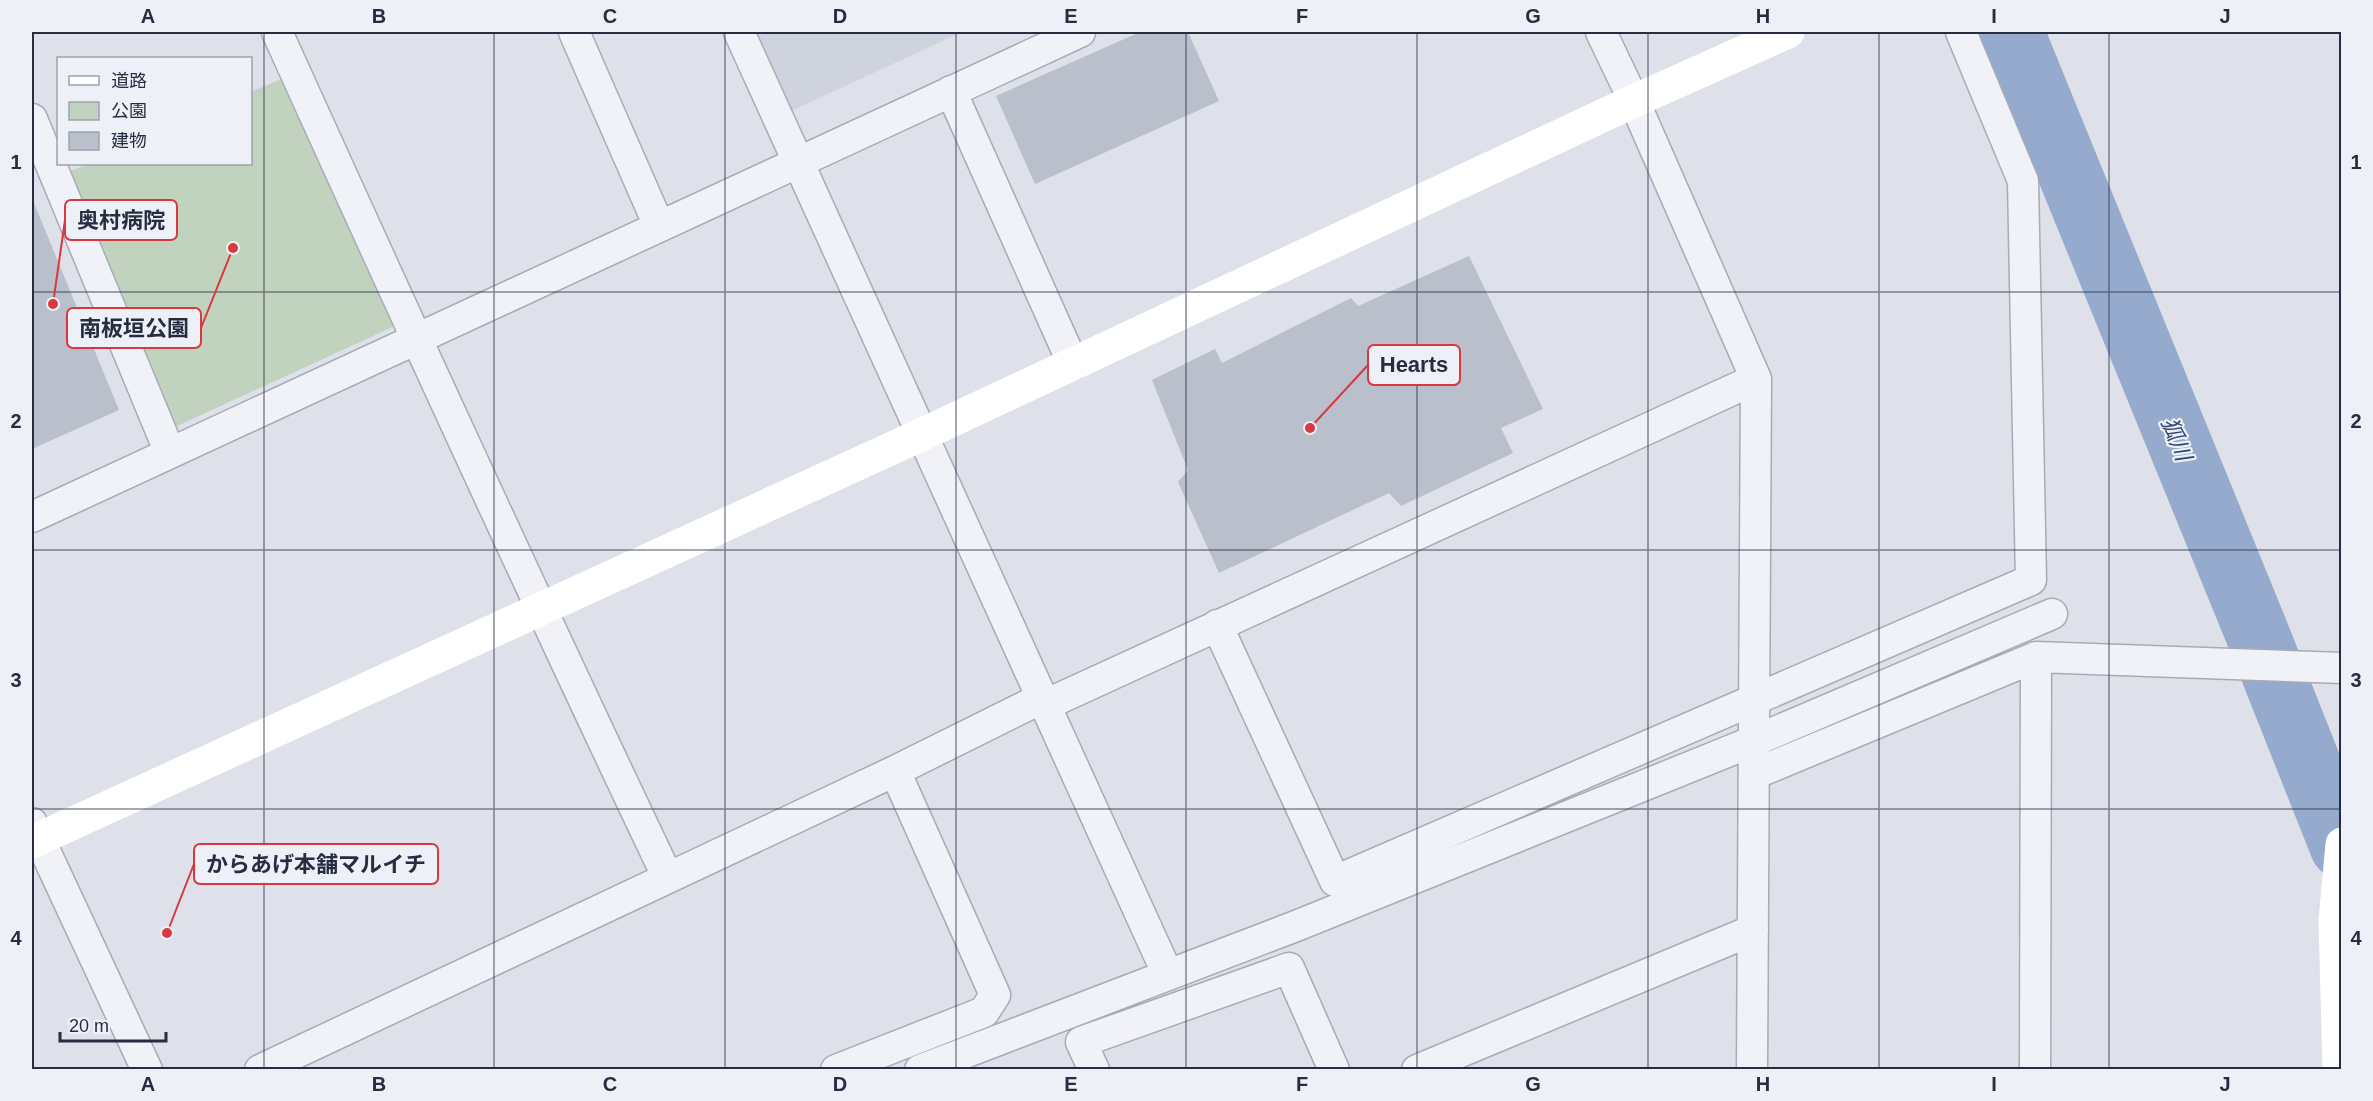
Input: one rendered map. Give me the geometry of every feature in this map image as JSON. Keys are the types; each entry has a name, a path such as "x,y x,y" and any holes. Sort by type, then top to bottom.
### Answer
{"street":[{"path":"278,32 540,610 668,878"},
{"path":"574,32 660,226"},
{"path":"739,32 1167,975"},
{"path":"32,517 1080,32"},
{"path":"1601,32 1634,101 1756,379 1752,1070"},
{"path":"147,1070 34,835 540,610 923,434 1634,101 1788,32"},
{"path":"1218,625 1335,881 1754,702 2031,580 2024,181 1961,32"},
{"path":"951,91 1073,364"},
{"path":"32,119 170,453"},
{"path":"260,1070 1044,702 1756,379"},
{"path":"920,1070 1306,921 1754,741 2052,614"},
{"path":"1754,774 2036,657 2342,668"},
{"path":"2035,1070 2036,657"},
{"path":"836,1070 984,1012 995,995 895,771"},
{"path":"2339,1070 2335,921 2342,844"},
{"path":"1417,1070 1753,930"},
{"path":"1094,1070 1081,1042 1289,968 1334,1070"}],"shaded area":[{"path":"757,32 962,32 791,111"}],"green space":[{"path":"289,76 399,324 175,427 68,172 86,165 252,165 252,92"}],"building":[{"path":"1140,32 1188,32 1219,101 1035,184 996,96"},
{"path":"32,198 119,410 32,449"},
{"path":"1469,256 1543,409 1501,428 1513,453 1401,506 1389,493 1219,573 1178,482 1188,470 1152,380 1215,349 1222,363 1351,298 1358,306"}],"waterway":[{"name":"狐川","path":"2012,32 2342,847"}],"place":[{"name":"南板垣公園","path":"233,248"},
{"name":"奥村病院","path":"53,304"},
{"name":"Hearts","path":"1310,428"},
{"name":"からあげ本舗マルイチ","path":"167,933"}]}
